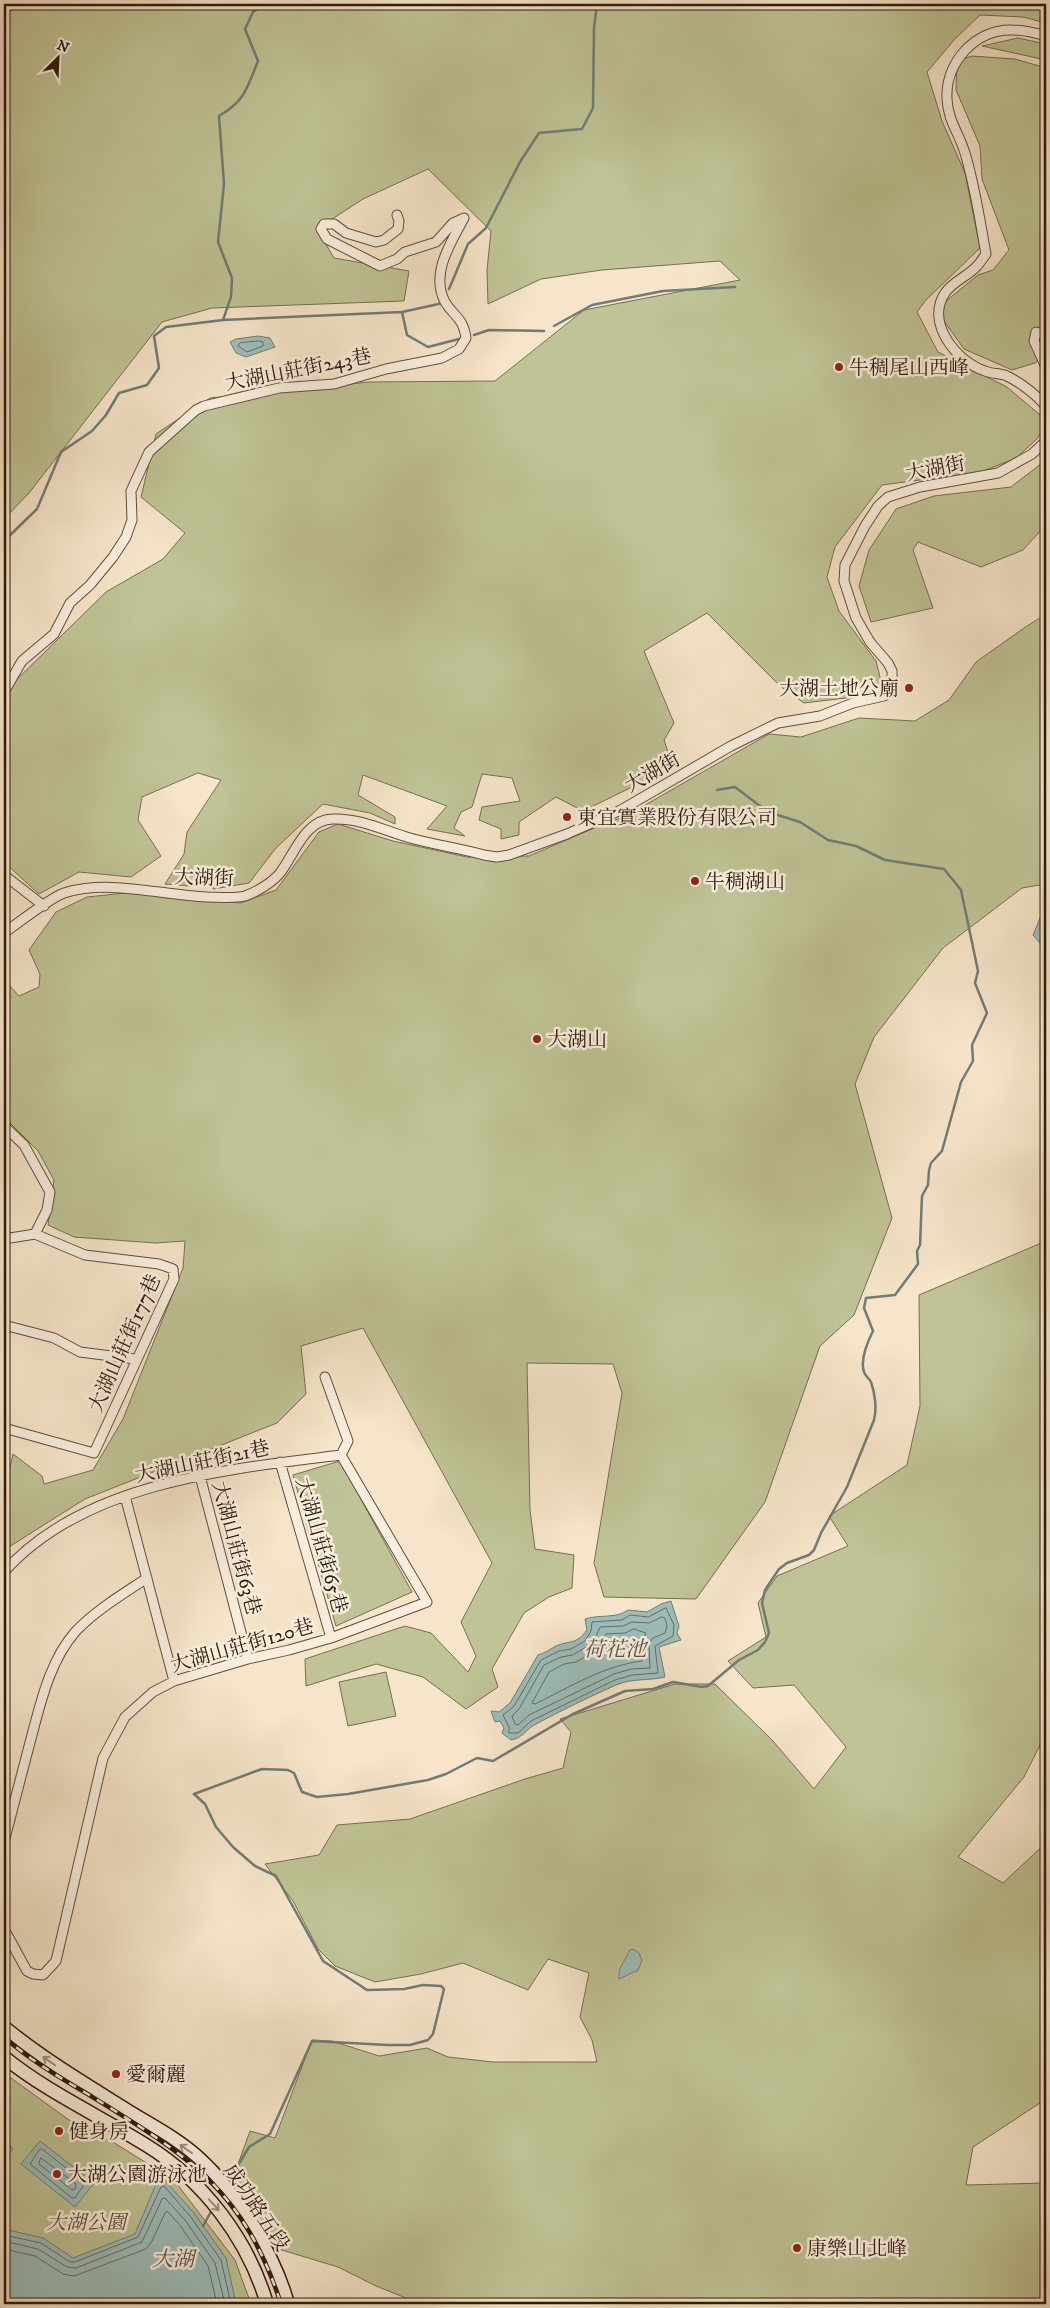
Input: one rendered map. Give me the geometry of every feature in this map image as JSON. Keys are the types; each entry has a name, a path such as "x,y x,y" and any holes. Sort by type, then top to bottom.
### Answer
{"main road":[{"name":"成功路五段","path":"4,2027 64,2071 200,2158 226,2190 260,2239 277,2273 288,2304"},
{"name":"成功路五段","path":"4,2057 48,2088 147,2145 185,2173 219,2210 235,2235 250,2261 267,2304"}],"street":[{"path":"1046,36 1011,30 981,37 966,49 950,71 946,97 949,119 965,153 986,254 976,267 949,288 941,303 938,316 943,333 959,354 984,371 1006,376 1024,386 1046,406"},
{"name":"大湖山莊街243巷","path":"4,692 22,661 54,634 70,603 102,571 126,538 132,520 131,491 149,452 196,410 204,406 279,388 334,384 395,367 442,358 459,349 466,338 464,325 445,302 439,283 442,263 464,218 453,223 436,242 405,252 396,259 380,266 327,239 321,229 324,224 334,224 346,233 376,242 384,240 398,229 399,221 397,215"},
{"path":"1046,336 1036,332 1034,341 1046,366"},
{"name":"大湖街","path":"4,933 62,894 88,888 107,887 180,896 244,896 261,888 279,874 295,847 312,828 325,820 334,819 374,825 410,838 484,855 497,857 509,855 546,843 621,810 731,746 778,723 820,716 853,704 884,696 892,686 892,672 888,663 870,642 856,618 844,580 845,565 865,526 878,506 888,497 920,487 998,473 1032,454 1046,441"},
{"path":"4,875 44,906"},
{"path":"4,1126 24,1145 50,1192 47,1210 35,1234 4,1239"},
{"name":"大湖山莊街177巷","path":"4,1428 94,1453 174,1279 174,1269 159,1264 85,1255 35,1234"},
{"path":"4,1325 54,1338 80,1352 136,1359"},
{"path":"325,1377 348,1441 341,1455"},
{"name":"大湖山莊街21巷","path":"4,1572 45,1535 92,1509 125,1496 160,1484 244,1466 341,1455"},
{"name":"大湖山莊街120巷","path":"4,1930 28,1971 33,1974 43,1975 56,1961 103,1758 125,1717 153,1692 174,1681 248,1659 331,1638 427,1602 341,1455"},
{"name":"大湖山莊街65巷","path":"280,1462 331,1638"},
{"name":"大湖山莊街63巷","path":"200,1476 248,1659"},
{"path":"125,1496 174,1681"},
{"path":"4,1842 36,1720 51,1674 63,1649 77,1630 116,1598 147,1578"}],"green space":[{"path":"4,4 1046,4 1046,23 1023,17 980,15 955,39 927,72 942,121 965,173 980,248 925,301 917,312 938,352 1007,387 1046,420 1046,425 1037,439 1016,458 981,472 882,485 835,547 827,577 839,611 876,661 882,685 871,695 804,703 780,686 707,613 644,651 674,723 664,740 673,767 583,811 556,797 519,822 519,835 501,839 501,829 479,820 482,807 520,801 512,778 482,774 472,807 461,812 454,828 465,836 427,829 447,806 363,775 358,795 395,817 395,824 370,813 323,804 276,848 249,883 213,889 215,874 205,870 190,886 165,884 184,854 187,832 221,780 198,773 142,797 138,820 161,856 131,877 79,872 39,894 4,862 4,692 106,592 163,559 185,533 141,497 156,434 210,398 369,382 495,381 584,310 740,280 720,261 602,270 541,279 488,304 487,270 491,231 428,169 363,199 317,229 334,258 409,271 404,301 212,308 162,322 29,493 4,519"},
{"path":"1018,38 1046,44 1046,60 982,46"},
{"path":"972,56 1015,59 1046,68 1046,356 1035,363 1012,370 964,349 941,317 946,301 978,275 993,270 1009,250 982,179 980,146 956,90 957,61"},
{"path":"1046,460 1046,525 1023,550 981,567 918,542 913,550 933,608 871,622 859,586 869,550 896,509 934,496 1011,487"},
{"path":"1046,614 1046,884 1022,888 943,948 874,1037 855,1084 892,1218 854,1315 820,1346 765,1502 696,1599 604,1597 594,1563 622,1393 613,1364 527,1363 530,1510 535,1549 574,1555 572,1588 549,1597 524,1613 492,1669 498,1687 466,1709 423,1677 376,1664 306,1686 305,1659 405,1626 431,1633 468,1672 476,1656 461,1622 492,1563 363,1328 301,1346 306,1394 277,1423 85,1499 4,1550 4,1494 13,1454 42,1476 44,1484 93,1470 123,1419 183,1268 185,1241 155,1243 74,1237 48,1225 54,1180 38,1151 4,1117 4,988 9,985 19,996 39,987 40,974 29,950 56,912 87,897 125,893 241,903 276,890 319,832 338,824 393,841 467,857 529,856 626,816 769,734 801,737 859,718 915,721 949,700 976,662"},
{"path":"1046,1241 1046,1733 1024,1777 958,1857 1003,1883 1046,1843 1046,2099 973,2147 966,2185 1046,2183 1046,2304 421,2304 376,2286 338,2267 272,2247 229,2180 228,2174 237,2167 250,2131 275,2138 312,2040 332,2041 379,2056 427,2048 448,2057 493,2062 597,2062 592,2040 580,2017 589,1973 548,1959 528,1990 463,1963 421,1974 375,1982 335,1966 318,1949 293,1901 265,1864 319,1855 337,1825 410,1819 525,1779 563,1768 571,1732 560,1719 675,1684 715,1684 772,1740 814,1789 846,1747 794,1685 753,1688 728,1661 766,1637 758,1603 777,1576 848,1546 829,1516 907,1465 920,1406 919,1295"},
{"path":"340,1461 412,1592 336,1626 293,1475"},
{"path":"386,1672 396,1716 348,1726 339,1682"},
{"name":"大湖公園","path":"4,2073 69,2120 116,2144 174,2180 235,2260 251,2304 4,2304"}],"water":[{"path":"258,336 270,338 275,347 246,357 236,353 230,342 236,339"},
{"path":"1046,904 1046,950 1033,935"},
{"name":"荷花池","path":"671,1601 679,1626 677,1633 681,1640 659,1647 665,1677 628,1681 616,1685 536,1724 515,1739 511,1740 502,1733 504,1728 500,1721 495,1722 491,1711 499,1712 510,1703 538,1655 583,1635 587,1630 585,1619 623,1613 628,1610 647,1612"},
{"path":"633,1949 639,1953 642,1961 638,1970 619,1979 619,1970 630,1950"},
{"path":"4,2139 13,2149 4,2159"},
{"name":"大湖公園游泳池","path":"40,2141 94,2183 75,2207 21,2164"},
{"name":"大湖","path":"160,2175 194,2213 226,2258 236,2304 4,2304 4,2229 43,2238 73,2258 135,2234"}],"waterway":[{"path":"4,541 37,509 61,452 92,431 106,415 119,393 147,385 159,368 154,336 166,327 223,320 231,297 232,278 218,242 224,184 219,116 235,105 251,79 258,61 245,29 253,12 265,4"},
{"path":"449,289 468,244 486,228 520,162 539,133 582,129 593,108 594,28 597,4"},
{"path":"554,326 592,305 663,291 735,287"},
{"path":"223,320 402,312 443,303"},
{"path":"402,312 407,335 428,347 459,339"},
{"path":"474,335 489,330 544,331"},
{"path":"231,2177 249,2147 270,2134 312,2041 410,2045 428,2040 433,2034 444,1989 441,1986 423,1985 404,1989 367,1990 323,1961 276,1876 255,1866 233,1847 216,1827 205,1804 194,1794 262,1769 288,1770 294,1773 302,1792 317,1797 348,1794 428,1780 446,1774 477,1758 493,1761 573,1714 625,1691 653,1689 673,1682 702,1687 708,1686 739,1660 758,1650 765,1642 769,1633 762,1603 765,1590 779,1569 787,1563 809,1555 814,1550 821,1533 847,1487 874,1420 874,1391 863,1367 865,1351 873,1331 864,1308 866,1298 895,1295 918,1264 917,1251 920,1245 922,1196 928,1185 929,1170 931,1163 942,1151 961,1082 973,1061 972,1045 987,1013 975,983 978,971 961,890 944,869 885,860 856,846 828,840 800,822 768,812 735,787 717,790"},
{"path":"203,2226 212,2210"}],"railway":[{"path":"4,2037 44,2067 153,2135 206,2178 229,2202 248,2230 266,2264 281,2304"}],"place":[{"name":"牛稠尾山西峰","path":"839,367"},
{"name":"大湖土地公廟","path":"909,688"},
{"name":"東宜實業股份有限公司","path":"567,817"},
{"name":"牛稠湖山","path":"695,881"},
{"name":"大湖山","path":"537,1039"},
{"name":"愛爾麗","path":"116,2074"},
{"name":"健身房","path":"59,2131"},
{"name":"大湖公園游泳池","path":"57,2174"},
{"name":"康樂山北峰","path":"797,2248"}]}
